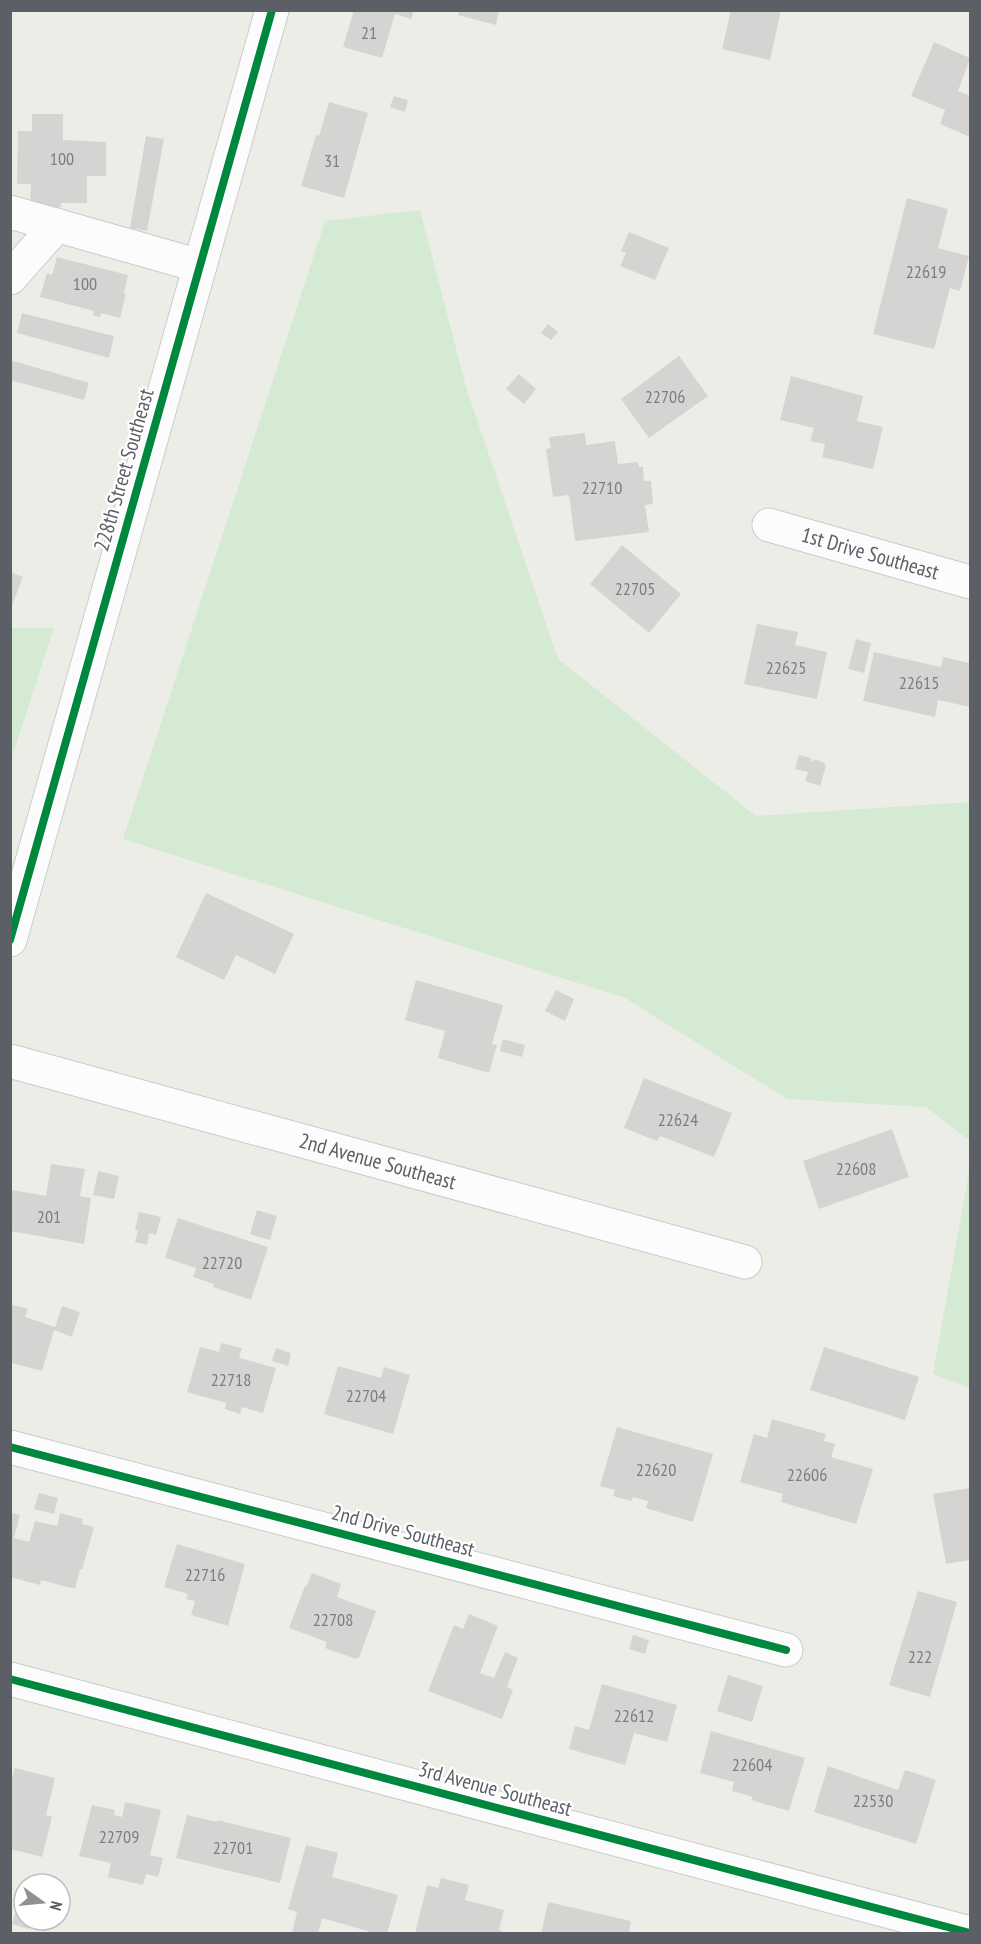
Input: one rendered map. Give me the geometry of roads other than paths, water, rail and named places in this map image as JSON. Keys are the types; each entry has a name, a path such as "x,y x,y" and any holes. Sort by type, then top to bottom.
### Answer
{"street":[{"name":"228th Street Southeast","path":"10,940 272,10"},
{"path":"10,212 200,266"},
{"path":"10,278 57,225"},
{"name":"1st Drive Southeast","path":"769,525 970,582"},
{"name":"2nd Avenue Southeast","path":"10,1061 745,1262"},
{"name":"2nd Drive Southeast","path":"10,1447 786,1650"},
{"name":"3rd Avenue Southeast","path":"10,1679 970,1933"},
{"path":"970,1927 970,1933"}]}
